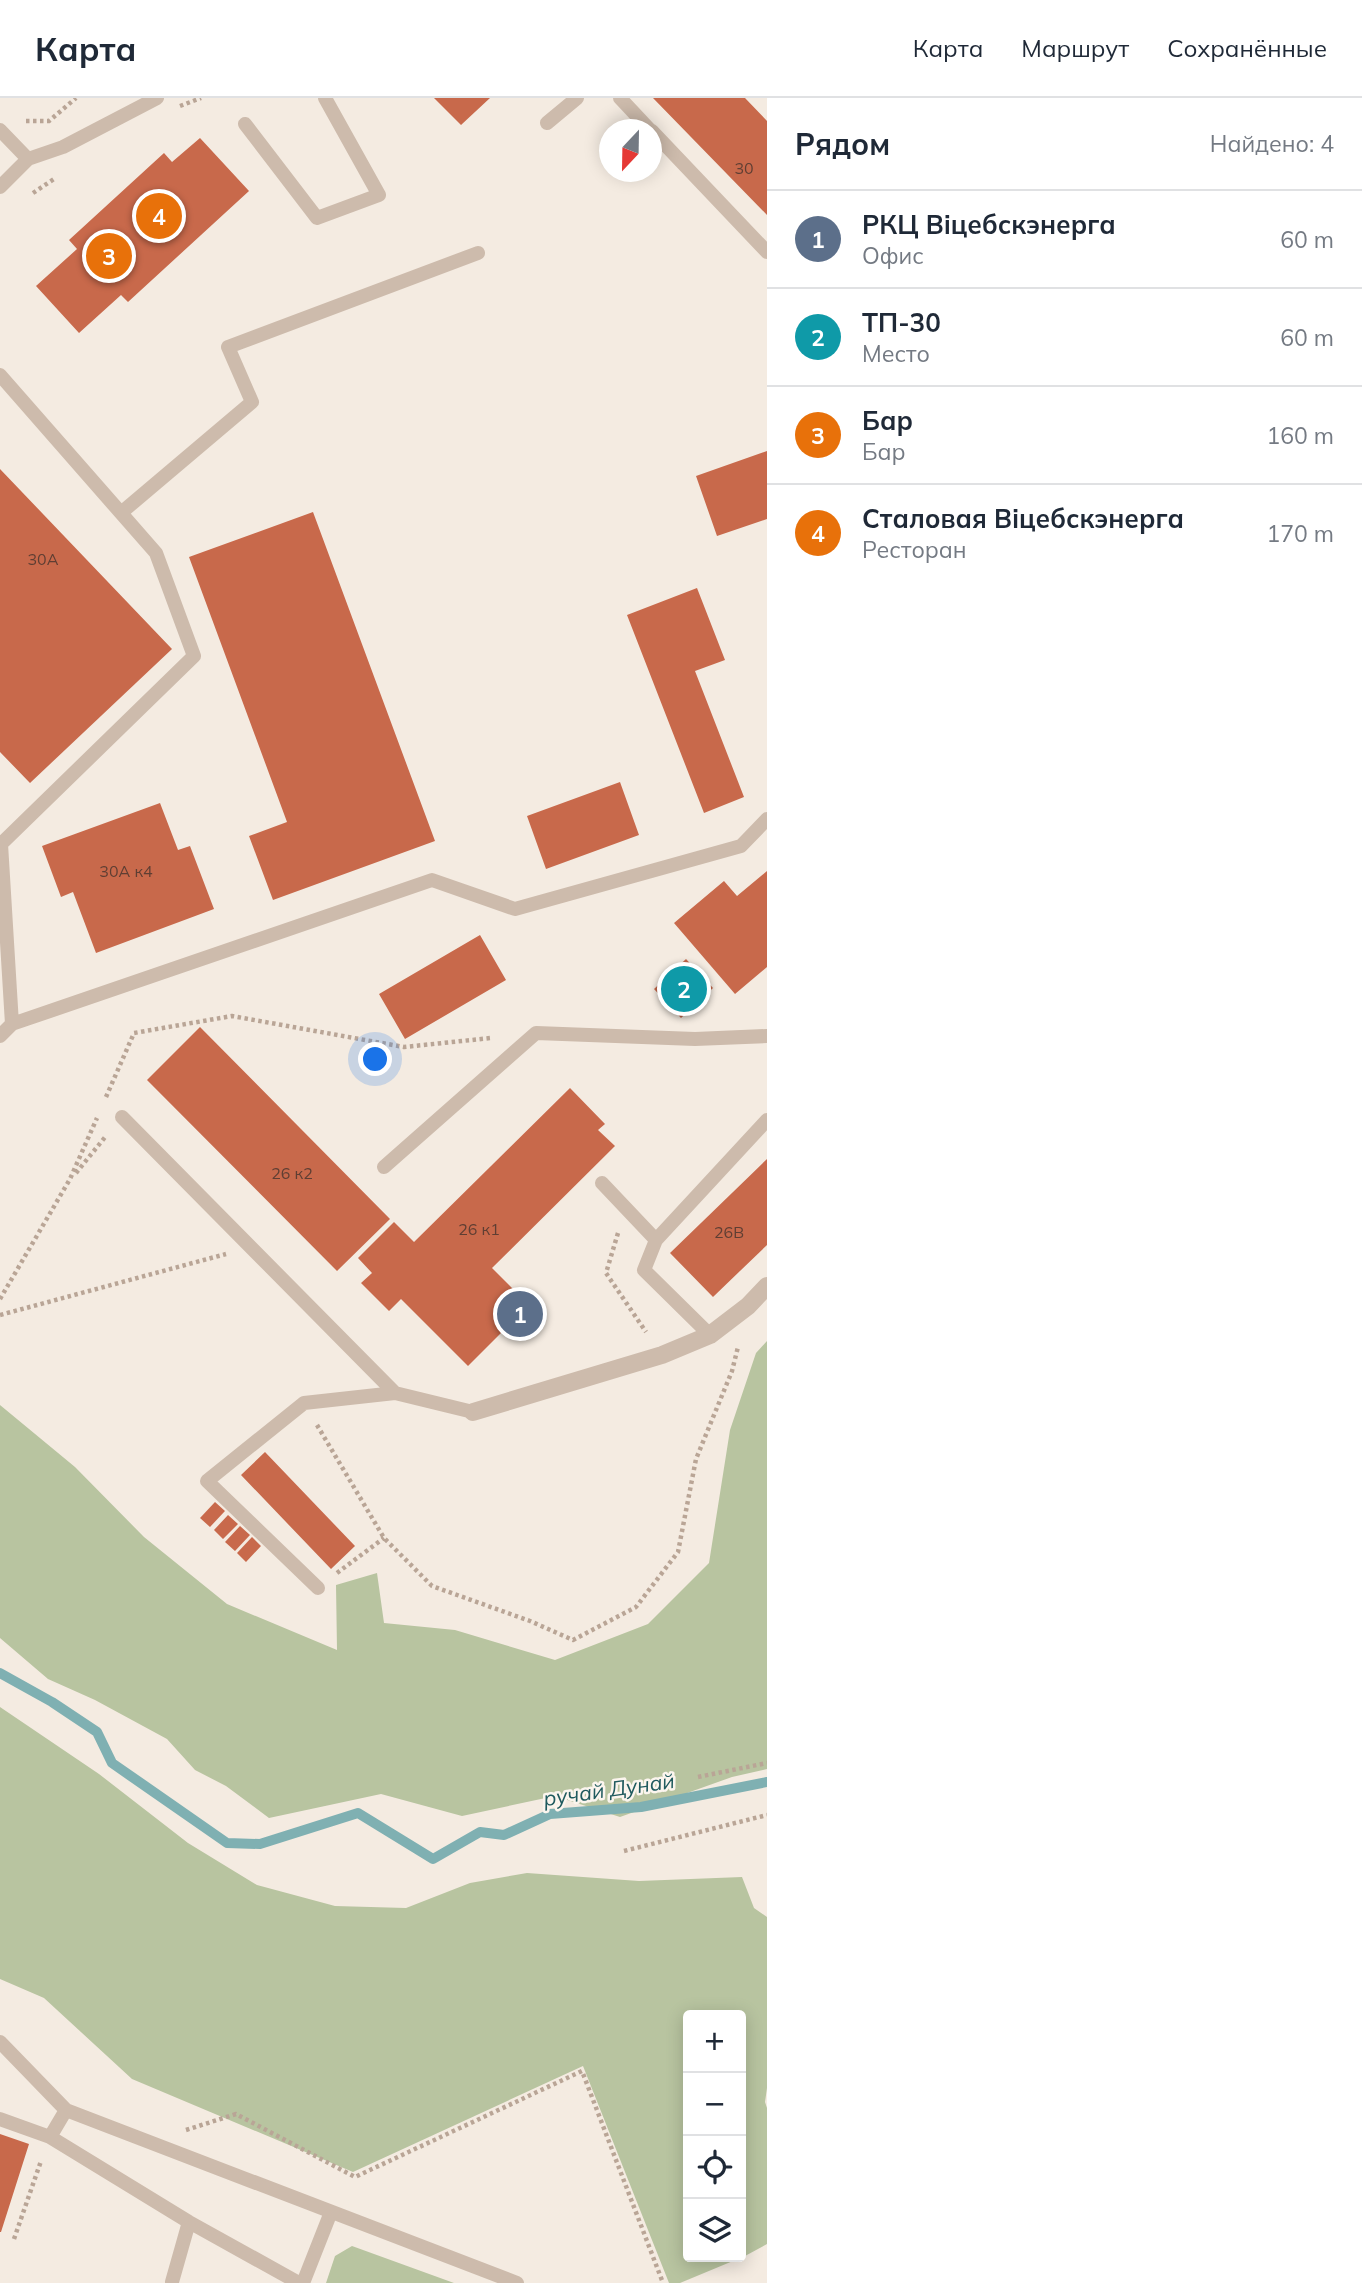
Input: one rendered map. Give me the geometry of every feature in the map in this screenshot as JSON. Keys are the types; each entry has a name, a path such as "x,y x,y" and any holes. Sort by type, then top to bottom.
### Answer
{"street":[{"path":"473,1412 662,1355 710,1335 748,1306 767,1286"}],"lane":[{"path":"0,187 28,159 63,147 157,98"},
{"path":"245,124 317,218 379,195 325,98"},
{"path":"547,123 577,98"},
{"path":"620,98 640,119"},
{"path":"0,130 28,159"},
{"path":"662,142 767,252"},
{"path":"122,512 252,402 228,347 478,253"},
{"path":"0,375 156,553 194,656 1,845 12,1024"},
{"path":"0,1036 12,1024 432,880 515,909 741,846 767,819"},
{"path":"384,1167 536,1033 695,1040 767,1036"},
{"path":"122,1118 395,1393"},
{"path":"710,1335 644,1270 656,1240 767,1120"},
{"path":"602,1183 656,1240"},
{"path":"318,1588 207,1481 304,1403 395,1393 473,1412"},
{"path":"0,2042 66,2110 517,2283"},
{"path":"50,2137 66,2110"},
{"path":"0,2119 50,2137 190,2222 301,2283 331,2212"},
{"path":"172,2282 190,2222"}],"path":[{"path":"24,121 49,121 76,98"},
{"path":"0,1299 70,1178 134,1033 232,1016 404,1047 536,1033"},
{"path":"70,1178 122,1118"},
{"path":"0,1315 251,1248"},
{"path":"304,1403 384,1538 432,1586 530,1621 573,1640 636,1607 678,1552 696,1459 732,1371 748,1306"},
{"path":"318,1588 384,1538"},
{"path":"698,1777 767,1763"},
{"path":"624,1851 767,1815"},
{"path":"149,2142 236,2113 355,2177 582,2071 663,2283"},
{"path":"14,2239 50,2137"}],"green space":[{"path":"767,1341 767,1769 732,1777 620,1817 555,1796 462,1816 381,1794 269,1818 226,1786 195,1770 167,1739 95,1700 48,1679 0,1638 0,1405 75,1467 144,1537 227,1604 337,1650 336,1585 377,1573 384,1623 455,1630 555,1660 648,1624 709,1563 730,1430 756,1353"},
{"path":"0,1707 99,1774 188,1843 257,1885 335,1906 406,1908 470,1883 527,1873 639,1881 742,1877 754,1908 767,1917 767,2244 746,2255 746,2010 683,2010 683,2262 731,2262 680,2283 669,2283 583,2066 353,2172 132,2079 44,1998 0,1979"},
{"path":"352,2246 454,2283 326,2283 335,2256"}],"building":[{"path":"434,98 490,98 461,125"},
{"path":"653,98 745,98 767,121 767,215"},
{"path":"200,138 249,191 128,302 121,295 79,333 36,286 77,249 69,240 164,153 172,162"},
{"path":"767,451 767,519 717,536 696,476"},
{"path":"0,469 172,649 30,783 0,752"},
{"path":"313,512 435,841 273,900 249,836 287,822 189,557"},
{"path":"697,588 725,660 695,671 744,797 704,813 627,615"},
{"path":"620,782 639,835 546,869 527,816"},
{"path":"160,803 178,850 190,846 214,909 96,953 73,892 61,897 42,846"},
{"path":"767,871 767,967 735,994 674,923 724,881 737,896"},
{"path":"480,935 506,980 405,1039 379,994"},
{"path":"686,959 713,988 681,1018 654,989"},
{"path":"200,1027 390,1219 337,1271 147,1080"},
{"path":"570,1088 605,1124 598,1130 615,1146 492,1268 529,1305 468,1366 401,1299 389,1311 361,1283 372,1273 358,1258 394,1222 414,1242"},
{"path":"767,1159 767,1245 713,1297 670,1253"},
{"path":"265,1452 355,1546 331,1569 241,1475"},
{"path":"215,1502 225,1511 210,1527 200,1518"},
{"path":"228,1515 238,1524 223,1539 214,1530"},
{"path":"240,1526 250,1535 235,1551 225,1542"},
{"path":"252,1537 261,1546 246,1562 237,1553"},
{"path":"0,2134 29,2144 1,2232 0,2232"}],"waterway":[{"name":"ручай Дунай","path":"0,1673 52,1702 97,1732 112,1763 227,1843 260,1844 358,1813 433,1859 480,1832 504,1835 550,1814 641,1807 767,1782"}],"place":[{"name":"Сталовая Віцебскэнерга","path":"159,216"},
{"name":"Бар","path":"109,256"},
{"name":"ТП-30","path":"684,989"},
{"name":"РКЦ Віцебскэнерга","path":"520,1314"}]}
